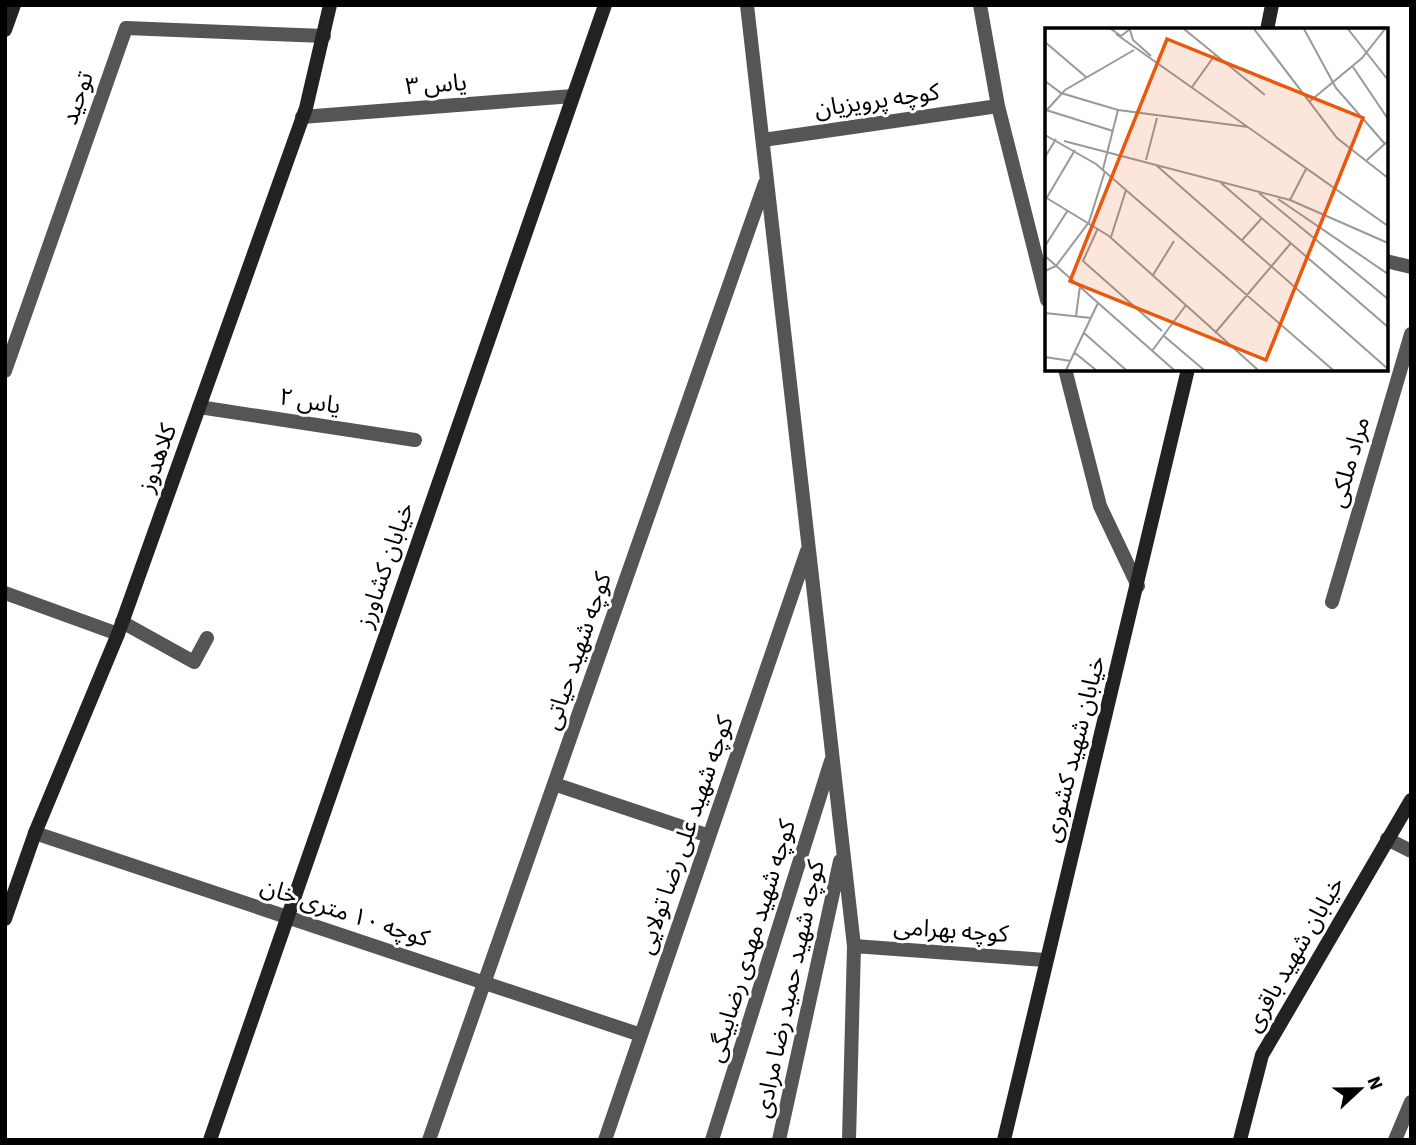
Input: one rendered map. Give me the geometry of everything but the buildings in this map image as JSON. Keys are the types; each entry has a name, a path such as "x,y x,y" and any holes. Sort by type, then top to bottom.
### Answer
{"street":[{"path":"5,30 14,5"},
{"name":"کلاهدوز","path":"5,919 35,833 120,628 199,407 302,117 330,5"},
{"name":"خیابان کشاورز","path":"210,1140 605,5"},
{"path":"747,5 854,946 849,1140"},
{"path":"979,5 998,106 1045,292"},
{"path":"1267,28 1272,8"},
{"name":"توحید","path":"5,371 126,27 324,36"},
{"name":"یاس ۳","path":"302,117 573,96"},
{"name":"کوچه پرویزیان","path":"762,140 998,106"},
{"name":"کوچه شهید حیاتی","path":"429,1140 767,177"},
{"path":"1388,261 1411,267"},
{"name":"مراد ملکی","path":"1332,602 1411,334"},
{"path":"1066,371 1100,506 1138,586"},
{"name":"خیابان شهید کشوری","path":"1004,1140 1188,371"},
{"name":"یاس ۲","path":"199,407 415,440"},
{"name":"کوچه شهید علی رضا تولایی","path":"605,1140 808,546"},
{"path":"5,593 120,628 194,662 206,638"},
{"name":"کوچه شهید مهدی رضابیگی","path":"712,1140 832,757"},
{"path":"554,784 709,836"},
{"name":"خیابان شهید باقری","path":"1240,1140 1262,1055 1411,800"},
{"name":"کوچه ۱۰ متری خان","path":"35,833 641,1035"},
{"path":"1387,839 1411,851"},
{"name":"کوچه شهید حمید رضا مرادی","path":"779,1140 843,848"},
{"name":"کوچه بهرامی","path":"854,946 1045,960"},
{"path":"1395,1140 1411,1102"}]}
